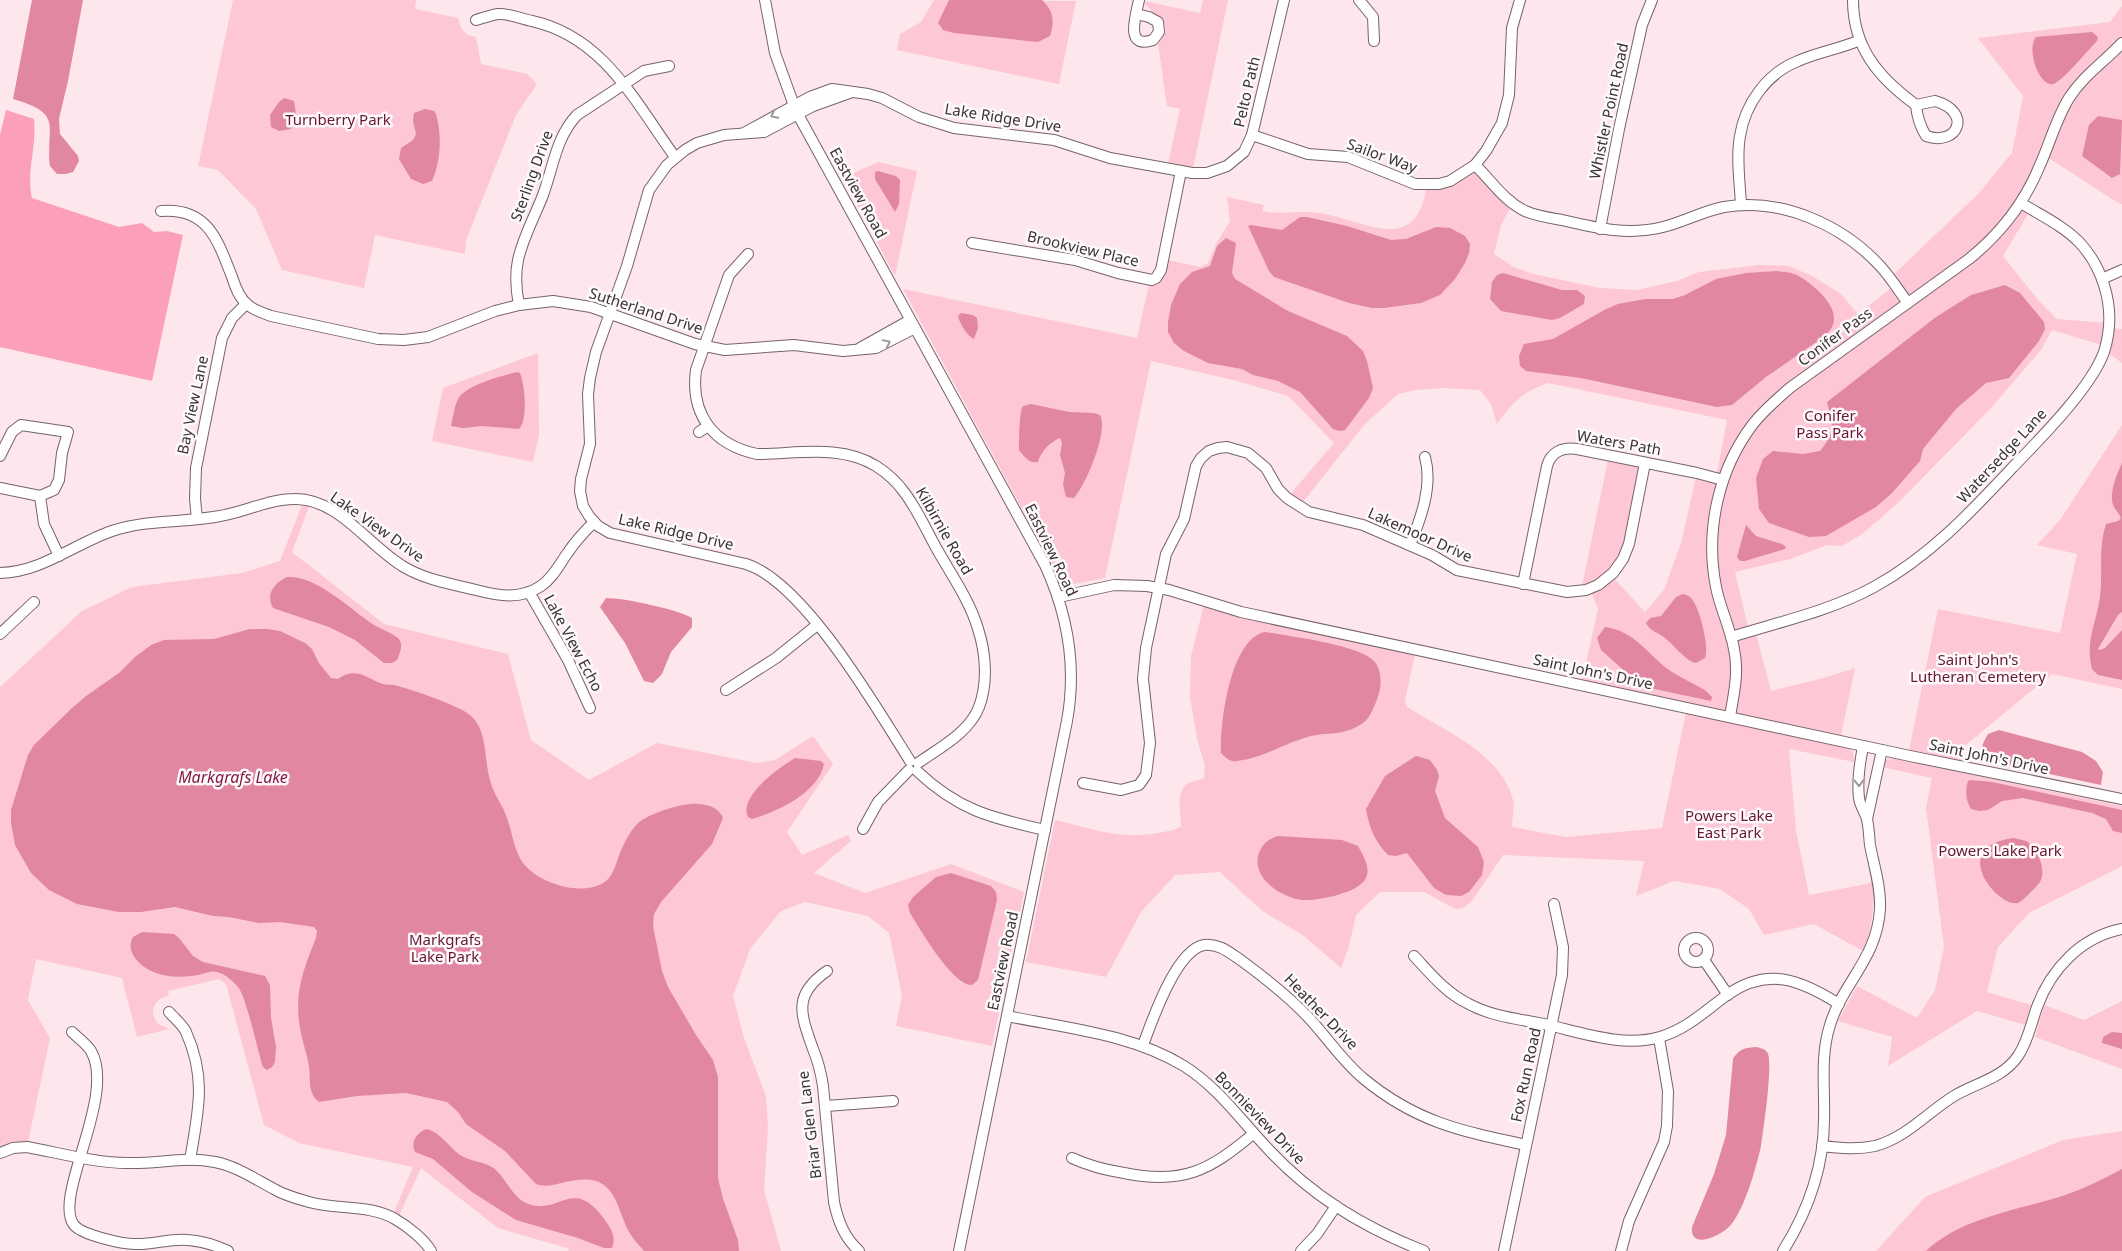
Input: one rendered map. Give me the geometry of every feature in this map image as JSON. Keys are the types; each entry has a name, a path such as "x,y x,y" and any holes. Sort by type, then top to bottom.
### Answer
{"street":[{"name":"Eastview Road","path":"765,0 775,53 796,110 1039,553 1059,597 1070,649 1071,689 1065,731 959,1251"},
{"path":"1136,14 1139,0"},
{"name":"Pelto Path","path":"1181,171 1207,173 1227,166 1238,159 1244,152 1252,135 1284,0"},
{"path":"1359,0 1373,17 1374,41"},
{"name":"Sailor Way","path":"1252,135 1308,154 1348,157 1415,184 1439,184 1450,181 1474,165 1495,136 1506,111 1509,95 1510,42 1520,0"},
{"name":"Whistler Point Road","path":"1600,229 1619,129 1642,25 1652,0"},
{"path":"1853,0 1855,23 1867,56 1889,85 1916,105 1920,127 1926,136 1942,139 1949,136 1955,130 1956,113 1950,107 1935,101 1916,105"},
{"path":"476,20 499,14 557,28 573,36 598,54 623,85 675,158"},
{"path":"1741,205 1740,137 1748,110 1754,98 1774,75 1787,66 1860,40"},
{"name":"Conifer Pass","path":"1730,716 1737,675 1735,650 1720,603 1712,555 1714,516 1723,480 1742,440 1753,424 1791,387 1982,249 2001,230 2021,203 2040,166 2055,126 2068,99 2089,74 2122,43"},
{"name":"Sterling Drive","path":"519,305 517,274 521,248 543,194 563,133 577,115 644,71 670,66"},
{"name":"Lake Ridge Drive","path":"1045,830 996,818 966,807 937,789 913,766 855,676 817,625 786,588 773,577 759,568 741,562 613,534 594,522 582,502 580,483 590,444 588,394 590,378 596,352 632,251 647,195 661,172 675,158 710,138 764,132 796,110 852,92 882,98 920,116 954,128 1040,138 1070,144 1110,158 1181,171"},
{"path":"1474,165 1505,196 1526,211 1600,229 1629,231 1663,227 1708,211 1741,205 1778,208 1812,218 1828,225 1869,255 1890,278 1908,303"},
{"name":"Brookview Place","path":"972,243 1068,258 1147,279 1156,278 1161,270 1181,171"},
{"name":"Watersedge Lane","path":"1731,637 1827,608 1872,588 1911,565 1958,525 2048,430 2095,370 2104,350 2109,328 2109,304 2102,279 2089,254 2079,242 2067,231 2021,203"},
{"path":"160,210 183,212 208,226 218,243 234,284 246,304"},
{"name":"Kilbirnie Road","path":"748,254 729,275 696,370 695,391 703,429 734,448 746,452 757,454 832,452 861,459 888,475 905,492 972,612 978,629 984,662 984,687 974,717 959,734 913,766 878,802 863,829"},
{"path":"2102,279 2122,270"},
{"name":"Sutherland Drive","path":"246,304 271,316 378,340 392,341 428,337 495,311 519,305 554,301 591,307 704,346 740,350 794,345 843,351 857,350 913,324"},
{"name":"Bay View Lane","path":"197,519 194,494 196,468 222,338 232,318 246,304"},
{"path":"0,456 12,432 21,425 68,432 62,453 57,486 47,494 40,496 0,488"},
{"name":"Lakemoor Drive","path":"1159,588 1167,551 1179,532 1185,516 1196,466 1203,456 1218,448 1237,449 1254,457 1268,470 1284,495 1304,510 1360,524 1437,557 1457,570 1558,592 1574,592 1593,587 1613,573 1624,559 1628,548 1645,463"},
{"name":"Waters Path","path":"1524,584 1547,466 1552,456 1561,450 1573,448 1723,480"},
{"path":"1410,545 1419,523 1428,480 1424,457"},
{"path":"40,496 44,524 59,556"},
{"name":"Lake View Drive","path":"0,574 30,569 88,540 123,527 156,521 197,519 237,513 285,499 308,500 334,511 394,561 417,574 498,596 514,596 529,592 544,584 554,575 572,546 594,522"},
{"name":"Saint John's Drive","path":"1059,597 1114,585 1159,588 1241,612 1863,746 2122,799"},
{"path":"1083,783 1121,790 1138,785 1146,775 1150,743 1143,679 1159,588"},
{"name":"Lake View Echo","path":"529,592 568,660 590,708"},
{"path":"0,634 34,602"},
{"path":"726,690 776,658 817,625"},
{"path":"1783,1251 1794,1233 1812,1192 1822,1146 1824,1050 1830,1023 1839,1004 1869,954 1879,922 1880,894 1867,819 1860,801 1858,782 1863,746"},
{"path":"1867,819 1882,750"},
{"name":"Fox Run Road","path":"1504,1251 1564,962 1563,947 1554,904"},
{"path":"1822,1146 1858,1148 1888,1141 1901,1134 1954,1096 2008,1068 2024,1047 2044,991 2060,966 2080,947 2091,940 2122,928"},
{"name":"Heather Drive","path":"1143,1046 1164,995 1189,953 1204,945 1219,946 1283,992 1362,1077 1391,1100 1422,1117 1448,1127 1526,1145"},
{"path":"1414,956 1437,982 1466,1003 1494,1014 1622,1040 1658,1038 1692,1023 1728,995 1753,982 1768,979 1786,979 1805,984 1839,1004"},
{"path":"1704,960 1728,995"},
{"name":"Briar Glen Lane","path":"827,971 813,980 807,989 801,1012 820,1068 826,1106 837,1218 843,1231 859,1251"},
{"path":"169,1012 186,1031 199,1076 199,1104 190,1160"},
{"name":"Bonnieview Drive","path":"1007,1016 1111,1037 1166,1055 1201,1078 1225,1100 1253,1134 1286,1168 1336,1206 1366,1225 1424,1251"},
{"path":"72,1032 91,1050 98,1074 96,1098 80,1156 70,1214 73,1223 85,1233 134,1244 187,1240 214,1245 228,1251"},
{"path":"1621,1251 1629,1221 1664,1142 1667,1126 1668,1091 1658,1038"},
{"path":"826,1106 893,1101"},
{"path":"1072,1158 1090,1167 1135,1176 1174,1178 1210,1166 1227,1156 1253,1134"},
{"path":"0,1153 13,1148 27,1147 112,1163 130,1164 190,1160 216,1162 242,1172 276,1190 310,1202 387,1215 407,1228 431,1251"},
{"path":"1302,1251 1317,1234 1336,1206"}],"green space":[{"name":"Turnberry Park","path":"233,0 416,0 415,9 458,18 464,31 476,37 481,64 527,74 537,84 516,115 466,240 465,254 375,235 364,288 282,270 256,209 218,170 198,166"},
{"path":"934,0 1076,1 1059,84 897,50 900,34 921,22"},
{"path":"1203,0 1228,0 1192,173 1167,168 1180,109 1167,106 1158,44 1164,36 1166,29 1161,19 1144,1 1200,13"},
{"name":"Conifer Pass Park","path":"2122,6 2122,204 2044,155 2021,203 2031,209 2003,256 2038,300 2057,319 2109,323 2109,328 2122,329 2122,363 2104,350 2105,346 2052,330 2041,350 1991,408 1898,503 1862,534 1842,546 1827,545 1790,559 1735,572 1749,631 1755,630 1771,691 1855,668 1840,740 1853,752 1854,762 1789,749 1796,831 1809,895 1872,883 1872,917 1863,951 1814,924 1764,935 1749,909 1720,889 1674,881 1636,896 1644,861 1503,855 1472,901 1463,908 1455,909 1424,892 1380,892 1356,915 1349,946 1341,968 1304,936 1261,910 1220,872 1175,875 1141,912 1106,977 1026,962 1055,820 1121,835 1168,831 1181,826 1180,799 1182,790 1189,783 1204,778 1205,766 1197,739 1190,697 1191,656 1205,601 1416,649 1405,701 1407,707 1469,744 1496,769 1506,783 1513,800 1512,827 1566,837 1662,828 1687,707 1581,685 1598,609 1590,589 1581,591 1609,455 1645,463 1630,541 1611,575 1645,612 1664,590 1681,543 1697,473 1714,477 1718,468 1727,420 1548,383 1524,394 1508,409 1497,424 1491,404 1480,390 1443,388 1416,390 1398,394 1364,425 1299,507 1287,498 1334,443 1288,396 1233,380 1151,361 1105,578 1068,585 1061,581 903,289 1137,338 1150,280 1163,259 1200,267 1208,263 1216,244 1230,221 1227,197 1264,205 1262,211 1320,213 1372,227 1401,228 1412,221 1421,207 1427,185 1475,165 1513,203 1501,225 1494,254 1514,267 1533,274 1600,288 1636,290 1677,281 1699,272 1760,265 1789,266 1812,276 1841,294 1858,314 1895,285 1890,278 1979,193 2012,153 2023,96 1978,38 2110,22"},
{"path":"878,162 917,171 895,276 843,178"},
{"path":"538,353 539,435 533,462 432,441 443,388"},
{"name":"Saint John's Lutheran Cemetery","path":"2122,425 2122,689 2052,674 1963,747 1960,766 1908,755 1938,609 2060,633 2077,554 2037,545 2060,520"},
{"name":"Markgrafs Lake Park","path":"304,500 311,501 292,552 384,624 508,654 531,740 589,780 657,743 756,763 775,760 813,736 833,764 787,832 802,855 848,835 851,841 814,873 865,893 951,864 1024,892 992,1046 896,1026 902,995 889,933 868,916 805,902 781,911 750,949 733,996 744,1038 766,1096 768,1127 764,1190 781,1251 569,1251 567,1248 498,1228 421,1168 397,1220 392,1217 413,1167 299,1143 264,1125 226,984 219,979 168,991 169,996 160,999 154,1005 153,1014 157,1023 169,1029 137,1037 122,978 36,959 28,1000 50,1038 27,1147 0,1153 0,687 82,611 132,587 242,573 280,561"},
{"name":"Powers Lake Park","path":"1893,758 2122,806 2122,866 2029,913 1998,947 1987,992 2031,1005 2026,1025 1977,1011 1888,1066 1892,1037 1838,1021 1857,986 1917,1018 1935,990 1944,947 1926,808 1932,778 1882,767 1885,760"},
{"path":"2122,1001 2122,1069 2035,1037 2044,1005 2084,1020"},
{"path":"2122,1131 2122,1251 1876,1251 1925,1197 2063,1140"}],"shaded area":[{"path":"6,110 34,119 35,129 30,178 32,198 119,227 142,223 154,232 167,231 183,235 152,381 0,347 0,135"}],"water":[{"path":"32,0 83,0 59,119 60,134 78,156 79,161 73,172 66,174 57,174 50,166 50,130 46,116 29,104 13,99"},
{"path":"949,0 1042,0 1049,8 1052,16 1050,36 1038,42 954,33 943,30 938,23"},
{"path":"2092,32 2098,37 2097,41 2069,72 2053,84 2043,80 2033,58 2033,43 2036,37"},
{"path":"284,98 294,101 296,114 291,129 279,131 271,127 270,115"},
{"path":"425,109 434,111 436,114 440,148 432,181 423,184 411,179 399,159 401,148 413,140 416,134 413,121 414,113"},
{"path":"2098,116 2122,120 2120,174 2112,178 2082,156 2089,125"},
{"path":"878,171 896,176 900,180 899,204 895,212 875,179 875,172"},
{"path":"1300,217 1347,226 1391,240 1406,239 1436,227 1450,228 1465,236 1470,244 1469,253 1455,279 1440,295 1421,303 1372,308 1349,303 1274,277 1269,271 1248,226 1282,230"},
{"path":"1226,238 1236,243 1232,273 1235,279 1288,311 1347,336 1363,351 1373,388 1369,398 1345,430 1333,429 1300,392 1278,381 1253,375 1242,369 1208,363 1184,351 1174,343 1168,332 1168,322 1171,305 1180,284 1192,272 1210,266 1217,246"},
{"path":"1777,271 1797,275 1821,293 1833,313 1833,325 1822,338 1766,377 1732,405 1717,407 1581,378 1526,371 1520,366 1519,356 1524,344 1553,339 1618,304 1645,299 1673,299 1716,279 1746,273"},
{"path":"1503,273 1562,290 1577,290 1585,296 1584,304 1560,318 1552,320 1501,311 1490,299 1492,282 1497,275"},
{"path":"2005,285 2020,293 2044,322 2045,329 2039,341 2009,378 1986,383 1956,409 1923,449 1920,461 1892,493 1876,507 1826,536 1809,537 1769,523 1759,509 1756,478 1763,459 1773,451 1803,454 1820,451 1829,438 1832,428 1827,402 1936,317 1971,295"},
{"path":"961,313 973,315 977,318 978,328 974,339 966,333 960,323 958,316"},
{"path":"517,372 520,373 522,378 525,402 524,418 519,429 451,426 458,399 462,394 484,382"},
{"path":"1031,404 1069,412 1100,415 1102,422 1101,432 1095,457 1084,482 1074,498 1066,497 1063,484 1065,473 1060,455 1062,443 1060,438 1046,447 1038,462 1029,461 1019,450 1022,409 1023,406"},
{"path":"2122,463 2122,612 2118,615 2098,649 2105,648 2122,630 2122,680 2098,675 2092,669 2090,641 2100,597 2101,551 2106,524 2118,521 2121,518 2113,505 2112,494"},
{"path":"1746,525 1756,536 1782,544 1786,547 1785,549 1740,561 1737,557"},
{"path":"287,577 309,581 321,587 374,625 398,638 401,646 397,660 392,663 384,663 355,640 329,627 273,608 270,598 272,590"},
{"path":"1683,594 1689,596 1697,608 1705,636 1705,658 1696,663 1688,659 1646,623 1650,618 1661,616 1676,597"},
{"path":"606,598 650,605 692,618 692,627 671,652 662,674 653,683 644,681 625,643 600,607"},
{"path":"1605,627 1625,633 1672,672 1706,691 1712,697 1711,701 1645,687 1639,684 1601,650 1597,638"},
{"name":"Markgrafs Lake","path":"250,629 280,631 305,643 312,649 319,663 331,678 338,679 350,673 361,674 383,684 396,685 436,699 471,716 476,722 483,738 491,785 509,823 520,858 526,867 546,881 572,888 596,886 609,878 628,836 642,820 662,811 693,804 707,805 719,812 723,818 712,844 661,902 654,914 653,926 662,971 668,987 713,1060 718,1077 718,1178 723,1199 738,1240 739,1251 644,1251 629,1232 613,1195 600,1182 577,1180 546,1186 536,1184 505,1151 466,1124 458,1112 447,1102 406,1093 357,1096 319,1102 315,1098 310,1086 309,1066 298,1015 301,982 316,938 317,931 314,927 280,922 259,923 213,916 175,907 141,912 119,912 77,904 49,890 31,873 15,845 11,810 28,755 34,745 86,696 119,673 135,657 151,645 164,640 214,639"},
{"path":"1265,632 1339,646 1366,655 1374,661 1381,681 1380,689 1373,710 1366,720 1357,727 1346,731 1306,737 1247,759 1230,760 1221,753 1225,703 1235,665 1243,650 1253,638"},
{"path":"1999,730 2082,752 2096,761 2103,772 2101,785 1984,760 1982,747 1988,734"},
{"path":"1416,756 1430,760 1437,770 1439,776 1435,791 1445,818 1478,847 1484,862 1482,875 1469,892 1461,896 1446,895 1434,888 1407,853 1396,856 1388,855 1373,834 1369,822 1366,809 1385,776"},
{"path":"795,758 821,761 824,764 814,783 806,792 784,806 762,816 752,819 748,817 749,800 755,791 771,775"},
{"path":"1968,781 1992,782 2122,810 2122,833 2113,831 2106,819 2092,813 2023,798 2002,801 1988,810 1979,811 1971,809 1966,792"},
{"path":"1278,836 1342,840 1358,846 1368,870 1366,878 1355,888 1338,895 1303,900 1286,896 1265,880 1258,864 1258,856 1263,846"},
{"path":"2014,838 2030,844 2037,853 2042,865 2040,882 2018,903 2009,902 1990,887 1983,875 1980,863 1983,852 1994,843"},
{"path":"951,873 991,886 996,892 997,900 978,980 972,985 964,983 947,967 921,931 910,913 908,905 913,897 936,877"},
{"path":"142,932 174,934 193,956 203,962 265,976 270,985 271,1018 276,1047 275,1062 272,1067 267,1070 263,1067 245,1001 238,987 220,973 209,972 181,977 164,975 148,969 135,958 131,948 133,937"},
{"path":"2112,1032 2122,1033 2122,1049 2102,1043 2103,1037"},
{"path":"1757,1047 1764,1049 1769,1058 1767,1097 1759,1155 1746,1196 1733,1222 1715,1236 1701,1240 1693,1234 1692,1227 1714,1174 1726,1135 1733,1059 1743,1049"},
{"path":"427,1129 440,1136 460,1155 487,1164 495,1169 513,1192 526,1203 538,1206 575,1198 585,1200 595,1208 609,1226 613,1238 612,1248 604,1248 578,1238 516,1220 472,1192 433,1159 415,1152 413,1145 415,1138 420,1132"},
{"path":"2122,1169 2122,1251 1926,1251 1939,1240 1971,1223 2067,1194"}],"park label":[{"name":"Powers Lake East Park","path":"1729,824"}]}
